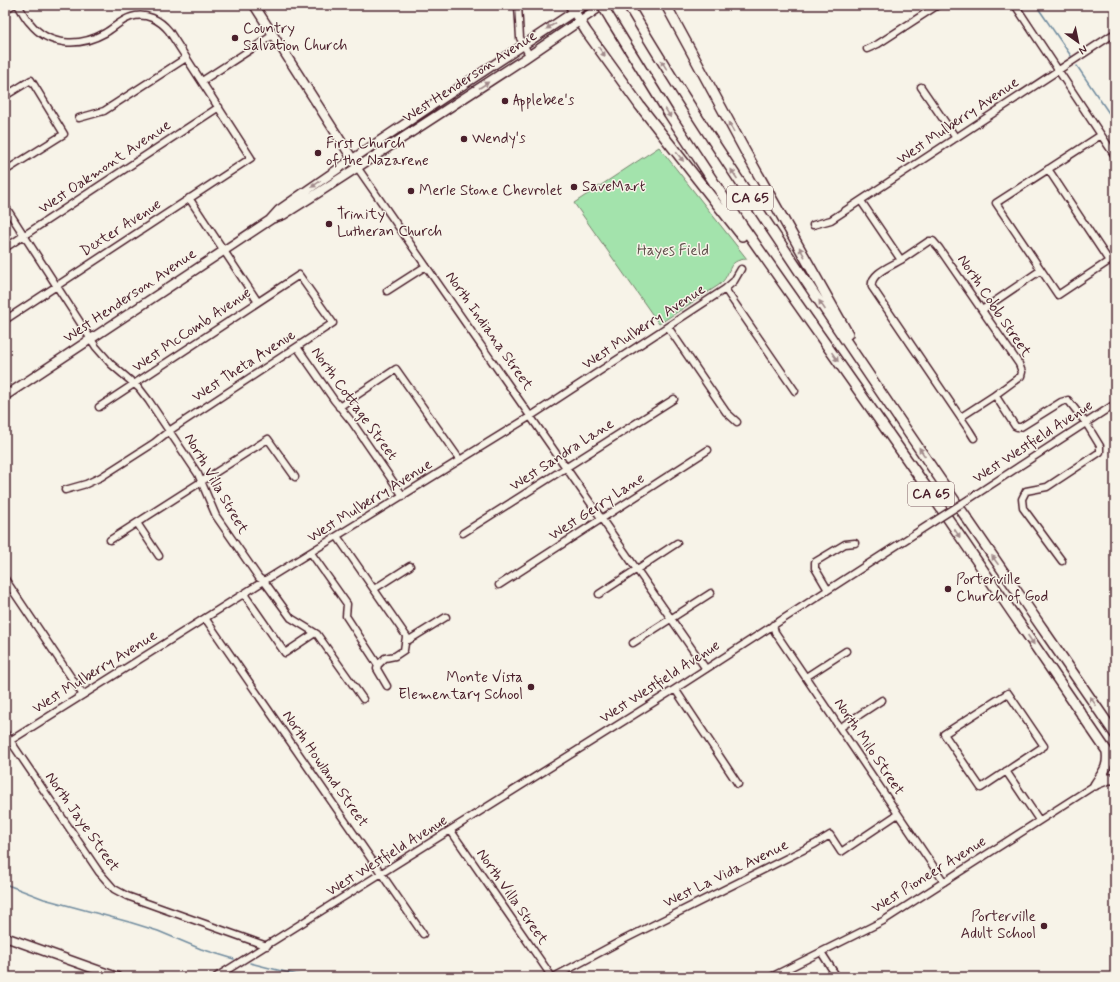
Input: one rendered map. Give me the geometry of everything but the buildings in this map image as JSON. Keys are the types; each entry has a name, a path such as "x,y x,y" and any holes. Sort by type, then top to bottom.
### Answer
{"highway":[{"name":"CA 65","path":"603,5 692,150 742,225 927,488 1115,763"},
{"path":"666,5 745,151 875,384"},
{"name":"CA 65","path":"629,7 704,127 875,384 1115,734"},
{"path":"572,8 663,136 733,224 792,303 812,325"},
{"path":"1095,784 1106,770 1108,761 1107,751"},
{"path":"1095,784 1109,779 1115,779"}],"main road":[{"name":"North Indiana Street","path":"254,5 358,167"},
{"name":"West Henderson Avenue","path":"270,220 279,210 352,159 523,45 572,8 584,5"},
{"name":"West Henderson Avenue","path":"5,396 224,250 270,220 283,215 358,167 457,103 603,5"},
{"path":"457,103 458,96 463,90 499,65 504,57"},
{"path":"403,137 409,130 427,117 432,111 430,108"},
{"path":"5,937 117,977"}],"street":[{"path":"5,10 12,5"},
{"path":"18,5 30,23 39,32 52,39 68,44 81,43 93,39 132,17 143,15 154,18 169,30 219,107"},
{"path":"518,5 520,38 529,55"},
{"path":"867,49 878,44 938,5"},
{"path":"1015,5 1115,156"},
{"name":"West Mulberry Avenue","path":"813,225 832,220 1115,33"},
{"path":"202,82 273,35"},
{"path":"80,118 104,111 186,58"},
{"path":"5,96 30,80 64,134 5,171"},
{"path":"920,87 956,138"},
{"name":"Dexter Avenue","path":"5,320 251,158 219,107"},
{"name":"West Oakmont Avenue","path":"5,248 219,107"},
{"path":"1048,169 1112,259 1058,295 996,203 1048,169 1101,135"},
{"name":"North Indiana Street","path":"358,167 706,669"},
{"path":"189,198 258,302"},
{"path":"861,201 901,260 874,276 871,284 872,287 974,438"},
{"name":"North Villa Street","path":"5,206 90,339 111,364 134,384 149,401 169,430 202,481 216,516 259,578 264,581 291,618 315,633"},
{"name":"North Cobb Street","path":"901,260 926,242 933,241 939,248 1019,364 1022,372 1021,376 995,395"},
{"path":"387,291 426,266"},
{"name":"West Mulberry Avenue","path":"8,742 264,581 531,416 725,289 734,281 741,269"},
{"path":"982,310 1041,270"},
{"name":"West McComb Avenue","path":"99,408 299,275 332,324"},
{"path":"725,289 795,391"},
{"name":"West Theta Avenue","path":"66,490 86,484 101,477 154,443 169,430 332,324"},
{"path":"668,327 726,412 737,422"},
{"name":"North Cottage Street","path":"297,347 339,407 352,422 403,496"},
{"path":"339,407 396,369 460,460"},
{"path":"961,417 995,395 1017,427 1024,426 1066,400 1068,400 1086,423 1100,446 1100,452 1047,487 1026,491 1022,499 1023,508 1062,561"},
{"name":"West Sandra Lane","path":"463,533 567,468 674,398"},
{"name":"West Westfield Avenue","path":"216,977 451,831 706,669 1115,404"},
{"path":"110,540 268,439 295,477"},
{"name":"West Gerry Lane","path":"499,585 602,520 708,450"},
{"path":"137,523 159,556"},
{"path":"338,536 408,639"},
{"path":"599,594 677,543"},
{"path":"828,590 814,568 815,562 845,544 855,543"},
{"path":"311,552 347,604 346,616 378,665 377,669 387,686"},
{"path":"374,589 410,566"},
{"path":"5,579 83,695"},
{"path":"633,643 711,593"},
{"path":"244,594 285,653 315,633 363,700"},
{"path":"378,665 385,658 395,656 404,650 408,639 446,617"},
{"name":"North Howland Street","path":"205,618 424,934"},
{"name":"North Milo Street","path":"773,625 775,632 841,727 858,756 944,882"},
{"path":"806,677 846,651"},
{"path":"674,689 738,784"},
{"path":"1008,693 1044,746 1006,771 981,788 944,734 1008,693"},
{"path":"841,727 882,700"},
{"name":"North Jaye Street","path":"5,733 8,742 99,872 114,889 127,896 266,946"},
{"path":"1006,771 1039,820"},
{"name":"West Pioneer Avenue","path":"771,977 883,921 1095,784"},
{"name":"West La Vida Avenue","path":"553,977 830,835 842,852 898,814"},
{"name":"North Villa Street","path":"451,831 553,977"},
{"path":"821,952 837,977"}],"green space":[{"name":"Hayes Field","path":"659,147 747,259 735,262 719,285 659,324 574,203"}],"waterway":[{"path":"1036,5 1071,56"},
{"path":"1077,66 1115,122"},
{"path":"5,884 44,899 158,931 201,949 234,959"},
{"path":"250,963 305,977"}],"place":[{"name":"Country Salvation Church","path":"235,38"},
{"name":"Applebee's","path":"505,101"},
{"name":"Wendy's","path":"464,139"},
{"name":"First Church of the Nazarene","path":"318,153"},
{"name":"SaveMart","path":"574,187"},
{"name":"Merle Stone Chevrolet","path":"411,191"},
{"name":"Trinity Lutheran Church","path":"329,224"},
{"name":"Porterville Church of God","path":"948,589"},
{"name":"Monte Vista Elementary School","path":"531,687"},
{"name":"Porterville Adult School","path":"1044,926"}]}
